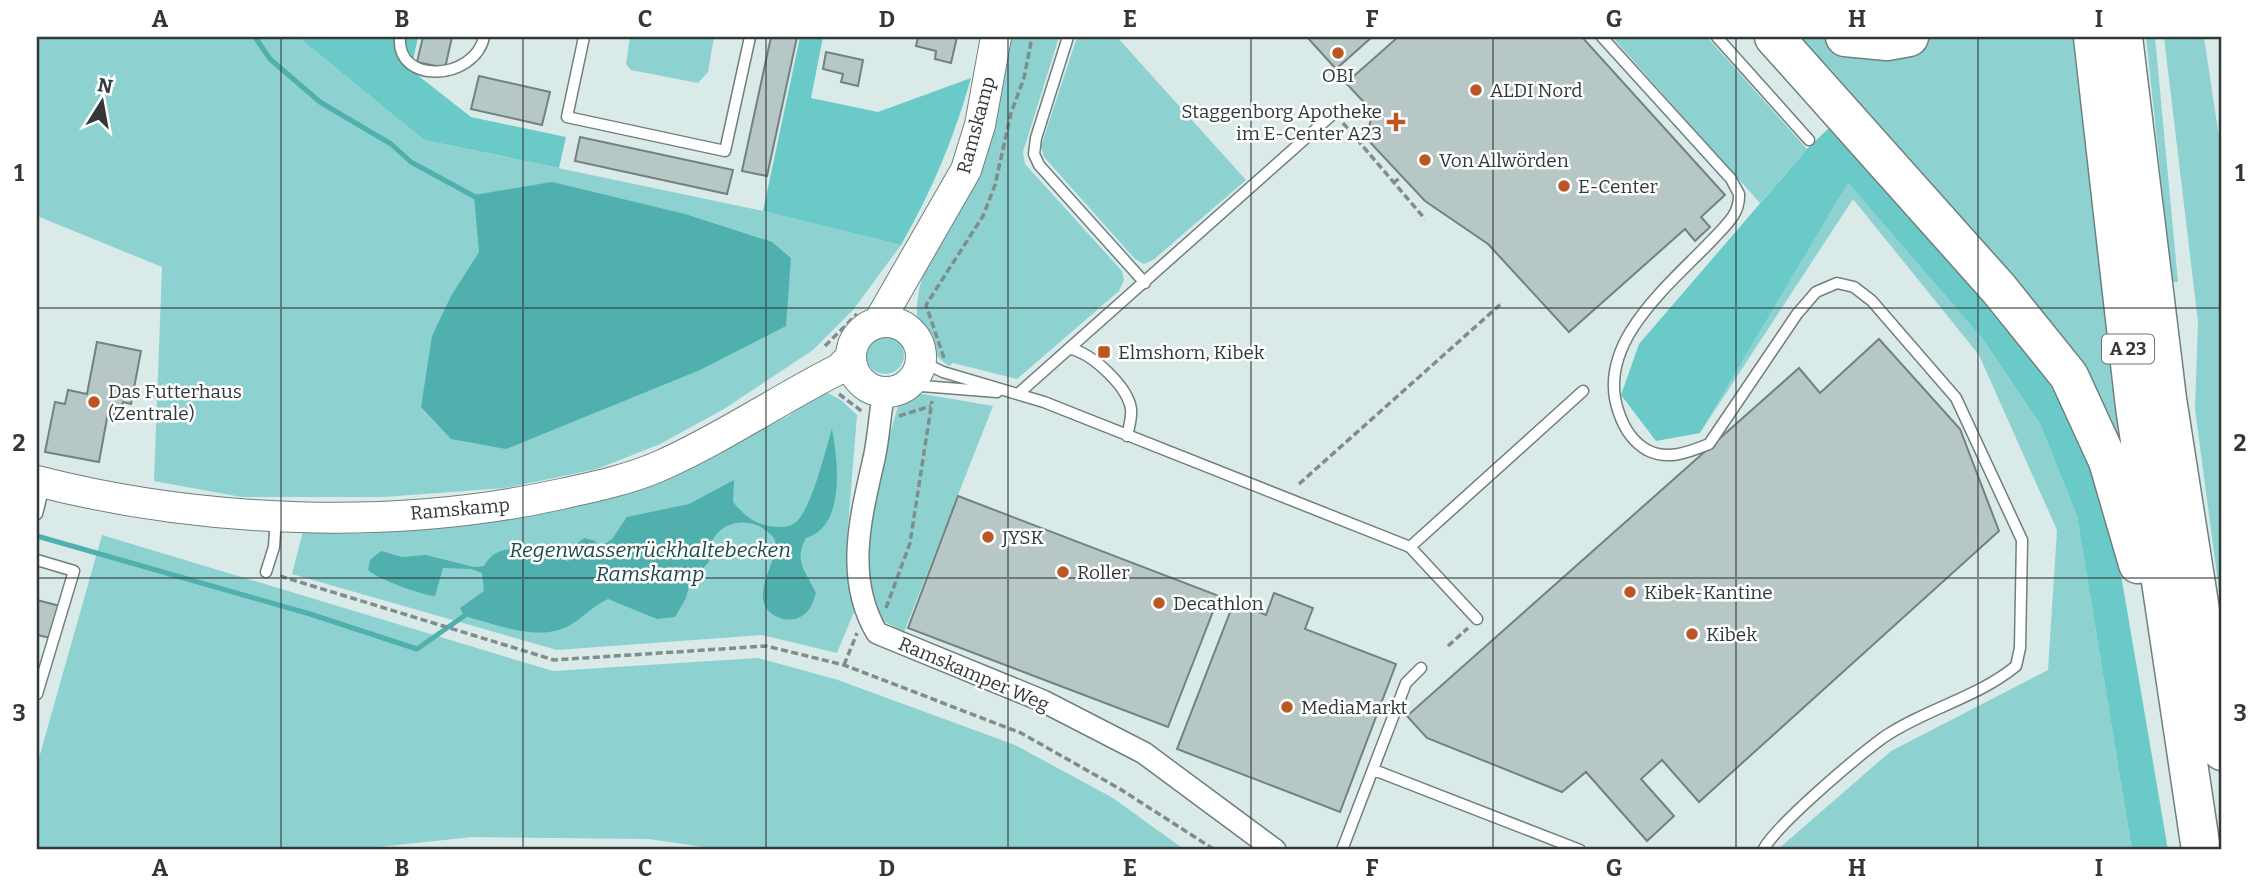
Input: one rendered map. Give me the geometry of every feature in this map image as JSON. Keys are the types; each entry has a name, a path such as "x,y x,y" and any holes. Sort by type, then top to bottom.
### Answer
{"highway":[{"path":"1774,37 1999,289 2069,376 2108,461 2139,569 2154,638 2172,660"},
{"path":"1845,37 1887,41 1909,37"},
{"name":"A 23","path":"2093,37 2135,407 2201,850"},
{"name":"A 23","path":"2123,37 2167,399 2222,751"}],"street":[{"name":"Ramskamp","path":"41,482 171,505 277,515 371,517 505,507 593,487 661,466 839,369 851,357 859,335 891,324 924,246 966,170 980,125 996,37"},
{"path":"851,357 860,382 898,388 920,348 914,335 891,324"},
{"name":"Ramskamper Weg","path":"898,388 863,499 856,560 870,620 877,633 1042,701 1144,753 1275,850"}],"lane":[{"path":"400,37 402,53 408,61 420,69 437,72 453,70 473,59 481,50 484,37"},
{"path":"584,37 567,117 725,151 750,37"},
{"path":"1068,37 1036,138 1034,154 1039,165 1145,283"},
{"path":"1602,37 1731,179 1739,194 1732,218 1655,300 1627,338 1618,357 1613,387 1615,404 1626,430 1639,446 1663,456 1686,453 1709,444 1797,314 1816,292 1837,283 1854,286 1872,301 1955,398 2022,540 2021,648 2016,666 1965,697 1885,737 1795,814 1763,850"},
{"path":"1717,37 1808,140"},
{"path":"898,388 1017,394 1335,113"},
{"path":"1071,349 1097,361 1126,397 1131,411 1127,436"},
{"path":"898,388 943,372 1017,394 1410,547 1477,619"},
{"path":"1410,547 1583,391"},
{"path":"37,513 41,482"},
{"path":"266,572 274,547 277,515"},
{"path":"37,560 74,571 37,694"},
{"path":"1342,850 1406,683 1421,668"},
{"path":"1374,770 1580,850"}],"path":[{"path":"1335,113 1425,219"},
{"path":"1393,183 1401,177"},
{"path":"1299,484 1502,303"},
{"path":"898,388 902,417 931,406"},
{"path":"266,572 554,660 766,646 844,665 1021,733 1120,789 1215,850"},
{"path":"1448,646 1477,619"}],"shaded area":[{"path":"37,37 298,37 424,140 763,211 901,245 853,310 813,350 724,409 660,444 597,469 505,488 384,497 241,497 154,481 162,267 37,216"},
{"path":"298,37 418,37 411,70 471,117 566,137 559,168 424,140"},
{"path":"630,37 714,37 708,72 698,83 631,70 626,64"},
{"path":"800,37 823,37 811,98 878,112 971,78 941,164 901,245 763,211"},
{"path":"1006,37 1059,37 1023,152 1025,164 1122,271 1124,280 1119,291 1017,379 953,363 949,366 927,343 920,329 917,313 919,290 926,266"},
{"path":"1077,37 1117,37 1246,180 1153,260 1144,264 1135,259 1044,157 1041,146"},
{"path":"1612,37 1707,37 1807,149 1760,203"},
{"path":"1797,37 1828,37 1886,49 1937,37 2073,37 2120,442"},
{"path":"2146,37 2155,37 2178,282 2172,282"},
{"path":"2164,37 2204,37 2222,157 2222,613 2195,409 2198,322"},
{"path":"1833,124 1980,286 2046,377 2091,459 2112,522 2168,850 2132,850 2077,516 2040,424 1982,338 1848,183 1700,433 1656,441 1621,395 1639,344 1807,149"},
{"path":"1848,183 1982,338 2040,424 2077,516 2132,850 1777,850 1891,751 2048,670 2057,530 1979,355 1853,199 1700,433"},
{"path":"885,336 898,342 904,355 898,368 885,374 872,368 866,355 872,342"},
{"path":"824,391 841,400 857,415 846,551 854,612 837,653 762,635 557,650 292,574 303,531 668,475 788,416"},
{"path":"923,394 993,406 904,632 883,621 871,595 865,560 870,503 899,403 909,396"},
{"path":"102,535 553,671 758,658 838,680 1015,745 1113,798 1185,850 724,850 649,839 472,837 351,850 37,850 37,765"}],"water":[{"path":"552,182 685,214 772,242 791,258 786,326 700,370 506,449 451,439 421,407 432,336 451,296 479,252 474,195"},
{"name":"Regenwasserrückhaltebecken Ramskamp","path":"832,429 837,474 833,507 828,520 819,531 806,538 802,546 802,566 816,593 808,611 796,619 778,617 765,605 764,584 774,556 775,540 767,531 745,523 724,528 715,536 710,547 709,562 690,582 686,598 675,617 657,619 608,599 559,630 518,630 464,616 460,608 484,591 482,573 471,569 443,568 435,596 400,586 368,570 370,560 381,551 402,557 426,555 474,567 484,566 500,551 510,549 534,551 568,561 576,555 575,545 584,538 596,541 594,552 612,539 627,517 689,504 734,480 733,502 745,514 763,525 789,526 802,515 807,505"}],"building":[{"path":"423,37 452,37 445,68 417,62"},
{"path":"771,37 797,37 767,176 742,171"},
{"path":"918,37 957,37 951,63 935,59 936,51 916,46"},
{"name":"OBI","path":"1307,37 1372,37 1336,69"},
{"name":"E-Center","path":"1398,37 1582,37 1725,195 1701,217 1710,227 1695,241 1685,229 1569,332 1488,244 1425,201 1366,138 1373,112 1346,83"},
{"path":"826,52 863,60 858,86 841,82 843,74 823,69"},
{"path":"479,76 550,92 542,125 471,109"},
{"path":"580,137 733,170 727,194 575,161"},
{"name":"Kibek","path":"1879,339 1960,429 1999,531 1699,802 1662,760 1641,779 1674,816 1647,841 1586,772 1562,792 1427,738 1407,716 1799,368 1820,393"},
{"name":"Das Futterhaus (Zentrale)","path":"97,342 141,351 131,404 123,402 121,416 108,413 99,462 45,452 55,402 65,404 68,390 87,394"},
{"path":"958,496 1219,596 1168,727 908,628"},
{"name":"MediaMarkt","path":"1274,593 1313,608 1305,629 1396,664 1340,812 1177,749 1234,602 1266,615"},
{"path":"37,600 60,606 51,638 37,635"}],"waterway":[{"path":"255,37 270,59 320,102 391,144 411,162 479,199"},
{"path":"37,536 310,614 417,649 464,616"},
{"path":"500,850 656,850"}],"place":[{"name":"OBI","path":"1338,53"},
{"name":"ALDI Nord","path":"1476,90"},
{"name":"Staggenborg Apotheke im E-Center A23","path":"1396,122"},
{"name":"Von Allwörden","path":"1425,160"},
{"name":"E-Center","path":"1564,186"},
{"name":"Elmshorn, Kibek","path":"1104,352"},
{"name":"Das Futterhaus (Zentrale)","path":"94,402"},
{"name":"JYSK","path":"988,537"},
{"name":"Roller","path":"1063,572"},
{"name":"Kibek-Kantine","path":"1630,592"},
{"name":"Decathlon","path":"1159,603"},
{"name":"Kibek","path":"1692,634"},
{"name":"MediaMarkt","path":"1287,707"}]}
